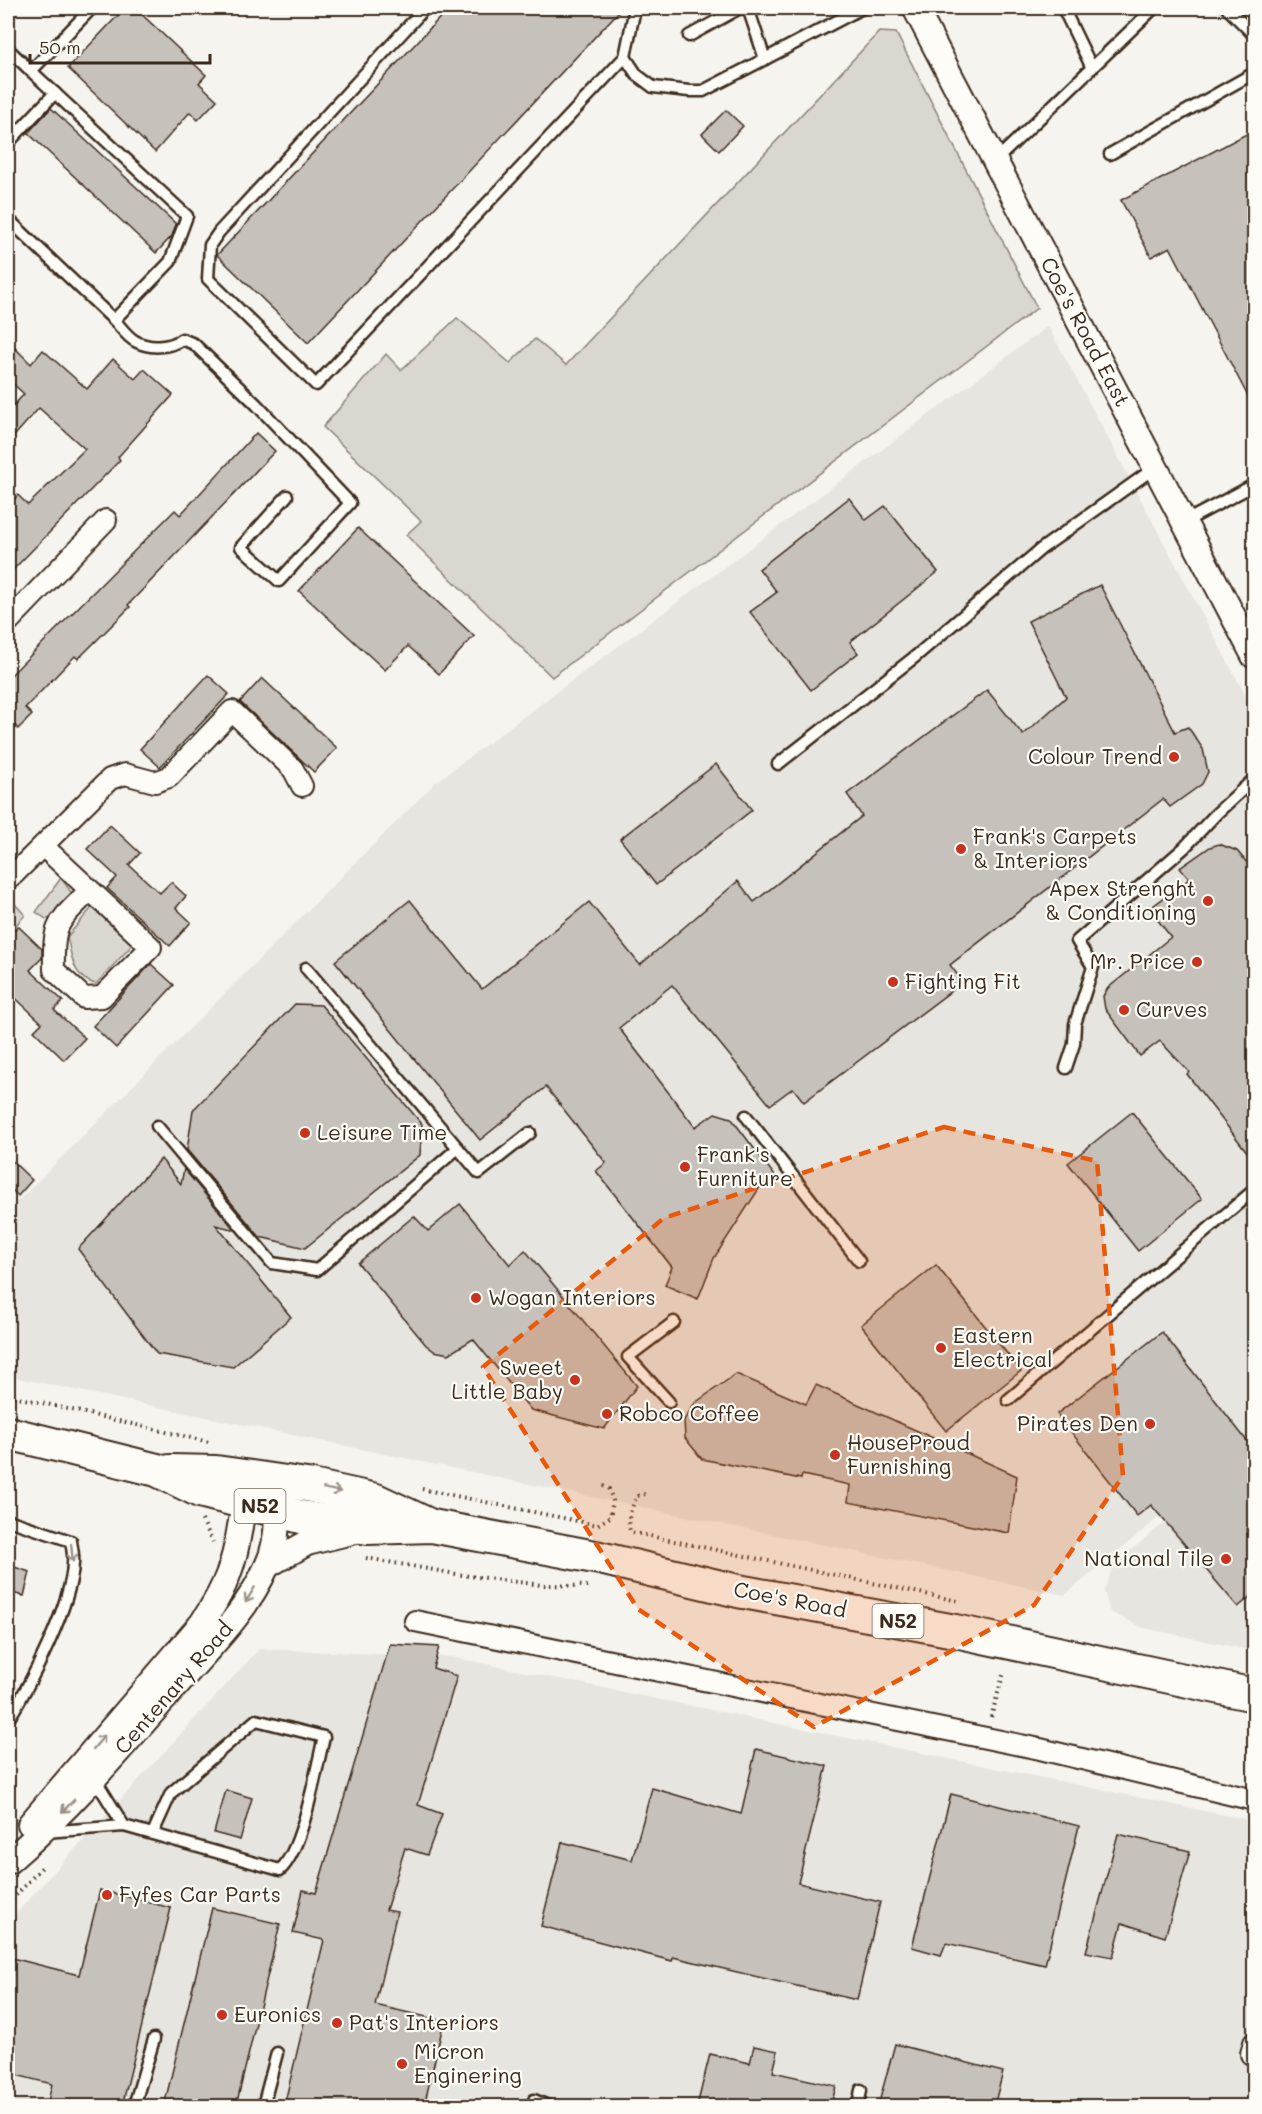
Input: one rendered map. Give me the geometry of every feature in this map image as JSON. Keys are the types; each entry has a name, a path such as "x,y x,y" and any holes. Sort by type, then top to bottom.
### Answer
{"main road":[{"name":"Coe's Road","path":"8,1433 157,1470 200,1491 263,1492 376,1500 432,1526 600,1558 738,1591 955,1631 1254,1695"},
{"name":"Coe's Road","path":"263,1492 301,1517 365,1542 432,1526"}],"street":[{"name":"Coe's Road East","path":"915,8 1254,656"},
{"path":"8,622 106,520"},
{"path":"8,880 110,779 125,774 155,782 169,777 232,711 293,769 302,786"},
{"path":"43,846 151,947 102,998 84,998 54,970 53,937 59,921 90,890"},
{"name":"Centenary Road","path":"8,1862 43,1832 95,1779 217,1642 243,1606 268,1564 277,1531 263,1492"},
{"name":"Centenary Road","path":"8,1851 202,1623 224,1590 237,1543 263,1492"},
{"path":"268,1564 307,1544 365,1542"},
{"path":"415,1621 984,1737 1254,1800"}],"lane":[{"path":"31,71 92,8"},
{"path":"425,8 219,232 210,245 208,279 316,385 625,57 635,8"},
{"path":"689,36 740,8"},
{"path":"748,8 765,59"},
{"path":"625,57 637,75 653,87 703,91 862,8"},
{"path":"1063,8 1092,68"},
{"path":"996,161 1154,8"},
{"path":"1227,8 1254,35"},
{"path":"8,49 187,216 170,262 114,320"},
{"path":"1110,154 1254,73"},
{"path":"8,143 55,93"},
{"path":"8,219 134,341 153,347 175,344 182,339 194,344 255,403 350,503 279,581 241,547 287,496"},
{"path":"778,764 916,656 1041,549 1156,467"},
{"path":"1184,522 1254,485"},
{"path":"1066,1068 1074,1044 1075,1023 1093,967 1077,942 1184,848 1252,781"},
{"path":"306,968 479,1173 530,1133"},
{"path":"746,1116 859,1261"},
{"path":"157,1126 272,1263 317,1270 458,1148"},
{"path":"1008,1400 1254,1190"},
{"path":"669,1402 628,1357 674,1322"},
{"path":"8,1520 71,1540 74,1564 50,1637 24,1693 8,1720"},
{"path":"43,1832 124,1826 280,1870 289,1862 305,1815 324,1737 256,1720 171,1793 153,1833"},
{"path":"95,1779 124,1826"},
{"path":"134,2106 154,2039"},
{"path":"263,2106 277,2053"},
{"path":"858,2106 861,2090"},
{"path":"534,2100 548,2106"}],"path":[{"path":"645,1494 637,1496 631,1512 628,1526 632,1532 968,1603"},
{"path":"365,1542 474,1577 542,1585 595,1587"},
{"path":"992,1669 1010,1673"},
{"path":"984,1737 1004,1672"}],"highlighted area":[{"path":"944,1127 1097,1161 1123,1476 1034,1605 814,1727 638,1609 483,1367 664,1218"}],"shaded area":[{"path":"879,32 896,33 1037,308 552,677 406,535 421,521 323,427 386,354 401,370 457,318 510,363 535,339 566,365"},
{"path":"1048,326 1254,711 1254,1439 1065,1595 8,1376 8,1211 436,782"},
{"path":"61,878 71,892 69,900 52,919 46,919 36,912"},
{"path":"14,903 25,915 8,934 8,910"},
{"path":"94,905 134,943 96,984 82,977 78,972 72,959 67,937"},
{"path":"1254,1450 1254,1651 1144,1628 1110,1612 1104,1591 1114,1564"},
{"path":"259,1649 452,1657 1254,1821 1254,2106 8,2106 8,1922"}],"building":[{"path":"125,8 135,8 206,75 199,83 217,100 198,120 190,112 155,152 68,68"},
{"path":"449,8 622,8 308,343 217,255"},
{"path":"51,108 176,224 172,236 156,253 28,133"},
{"path":"726,110 743,126 719,151 702,134"},
{"path":"1254,130 1254,408 1170,247 1151,257 1121,200"},
{"path":"8,341 31,364 43,350 87,389 113,359 135,379 144,369 173,395 118,457 120,460 8,575 8,506 18,495 28,505 85,449 39,408 8,443 8,412 24,394 8,379"},
{"path":"256,433 275,451 128,605 130,607 78,659 75,656 25,708 32,715 18,729 12,722 8,726 8,678 175,510 180,515"},
{"path":"849,498 866,520 885,506 938,572 850,642 858,653 811,690 750,612 777,592 759,569"},
{"path":"358,528 474,636 439,674 408,646 385,670 299,591"},
{"name":"Frank's Carpets & Interiors","path":"1100,585 1175,732 1188,727 1203,749 1208,772 1202,784 1170,807 1163,799 950,965 963,982 804,1102 793,1088 770,1105 672,985 619,1028 695,1127 715,1113 731,1118 775,1176 760,1187 714,1258 698,1299 665,1285 672,1267 596,1171 606,1163 546,1087 480,1140 335,961 410,900 482,989 589,902 640,965 738,881 754,902 862,816 847,794 987,690 1023,735 1066,697 1028,621"},
{"path":"208,675 229,694 160,767 140,749"},
{"path":"262,678 337,748 314,772 240,702"},
{"path":"716,764 752,810 656,885 620,839"},
{"path":"110,825 140,853 129,865 160,893 171,882 186,896 176,908 191,922 170,946 107,888 117,877 87,849"},
{"name":"Mr. Price","path":"1219,844 1237,851 1254,871 1254,1161 1187,1074 1189,1072 1160,1041 1140,1056 1105,1009 1103,996 1108,988 1171,937 1149,909 1189,879 1180,868 1210,847"},
{"path":"18,926 42,949 42,958 30,970 63,1001 54,1010 85,1038 64,1060 34,1031 42,1023 8,991 8,937"},
{"path":"151,964 174,985 116,1048 93,1026"},
{"name":"Leisure Time","path":"295,1004 321,1005 422,1124 420,1155 305,1248 260,1237 187,1150 193,1110"},
{"path":"1132,1112 1202,1199 1138,1251 1068,1163"},
{"path":"8,1157 32,1180 18,1196 8,1186"},
{"path":"161,1159 181,1184 184,1169 235,1230 216,1225 291,1317 233,1367 157,1354 78,1249"},
{"name":"Wogan Interiors","path":"460,1204 510,1265 525,1250 637,1386 604,1429 531,1410 473,1339 449,1354 434,1351 426,1345 358,1263 414,1216 428,1231"},
{"name":"Eastern Electrical","path":"936,1265 1021,1371 946,1431 861,1325"},
{"name":"Pirates Den","path":"1162,1332 1254,1450 1254,1594 1238,1607 1151,1505 1137,1516 1057,1414"},
{"name":"HouseProud Furnishing","path":"736,1374 806,1404 816,1385 1017,1476 1009,1533 848,1502 850,1485 802,1475 801,1479 702,1459 685,1438 684,1420 695,1403"},
{"path":"8,1565 30,1572 24,1596 8,1592"},
{"path":"390,1644 439,1647 433,1668 457,1676 418,1805 442,1814 427,1855 405,1848 386,1910 397,1912 375,2005 444,2021 424,2106 284,2106 324,1940 293,1933 303,1890 316,1893"},
{"path":"756,1749 827,1766 798,1883 880,1902 857,2000 673,1957 672,1961 541,1926 562,1842 632,1860 652,1788 741,1814"},
{"path":"226,1790 252,1798 240,1840 214,1833"},
{"path":"951,1794 1079,1826 1045,1965 946,1943 941,1955 912,1947"},
{"path":"1118,1834 1190,1851 1165,1937 1122,1923 1113,1957 1086,1952"},
{"path":"100,1890 171,1908 122,2106 47,2106 52,2084 8,2073 8,1957 79,1975"},
{"name":"Euronics","path":"212,1908 280,1924 236,2106 164,2106"},
{"path":"895,2044 1003,2072 994,2106 878,2106"},
{"path":"754,2046 778,2051 773,2072 836,2086 831,2106 697,2106 710,2054 750,2063"}],"place":[{"name":"Colour Trend","path":"1174,757"},
{"name":"Frank's Carpets & Interiors","path":"961,849"},
{"name":"Apex Strenght & Conditioning","path":"1208,901"},
{"name":"Mr. Price","path":"1197,962"},
{"name":"Fighting Fit","path":"893,982"},
{"name":"Curves","path":"1124,1010"},
{"name":"Leisure Time","path":"305,1133"},
{"name":"Frank's Furniture","path":"685,1167"},
{"name":"Wogan Interiors","path":"476,1298"},
{"name":"Eastern Electrical","path":"941,1348"},
{"name":"Sweet Little Baby","path":"575,1380"},
{"name":"Robco Coffee","path":"607,1414"},
{"name":"Pirates Den","path":"1150,1424"},
{"name":"HouseProud Furnishing","path":"835,1455"},
{"name":"National Tile","path":"1226,1559"},
{"name":"Fyfes Car Parts","path":"107,1895"},
{"name":"Euronics","path":"222,2015"},
{"name":"Pat's Interiors","path":"337,2023"},
{"name":"Micron Enginering","path":"402,2064"}]}
